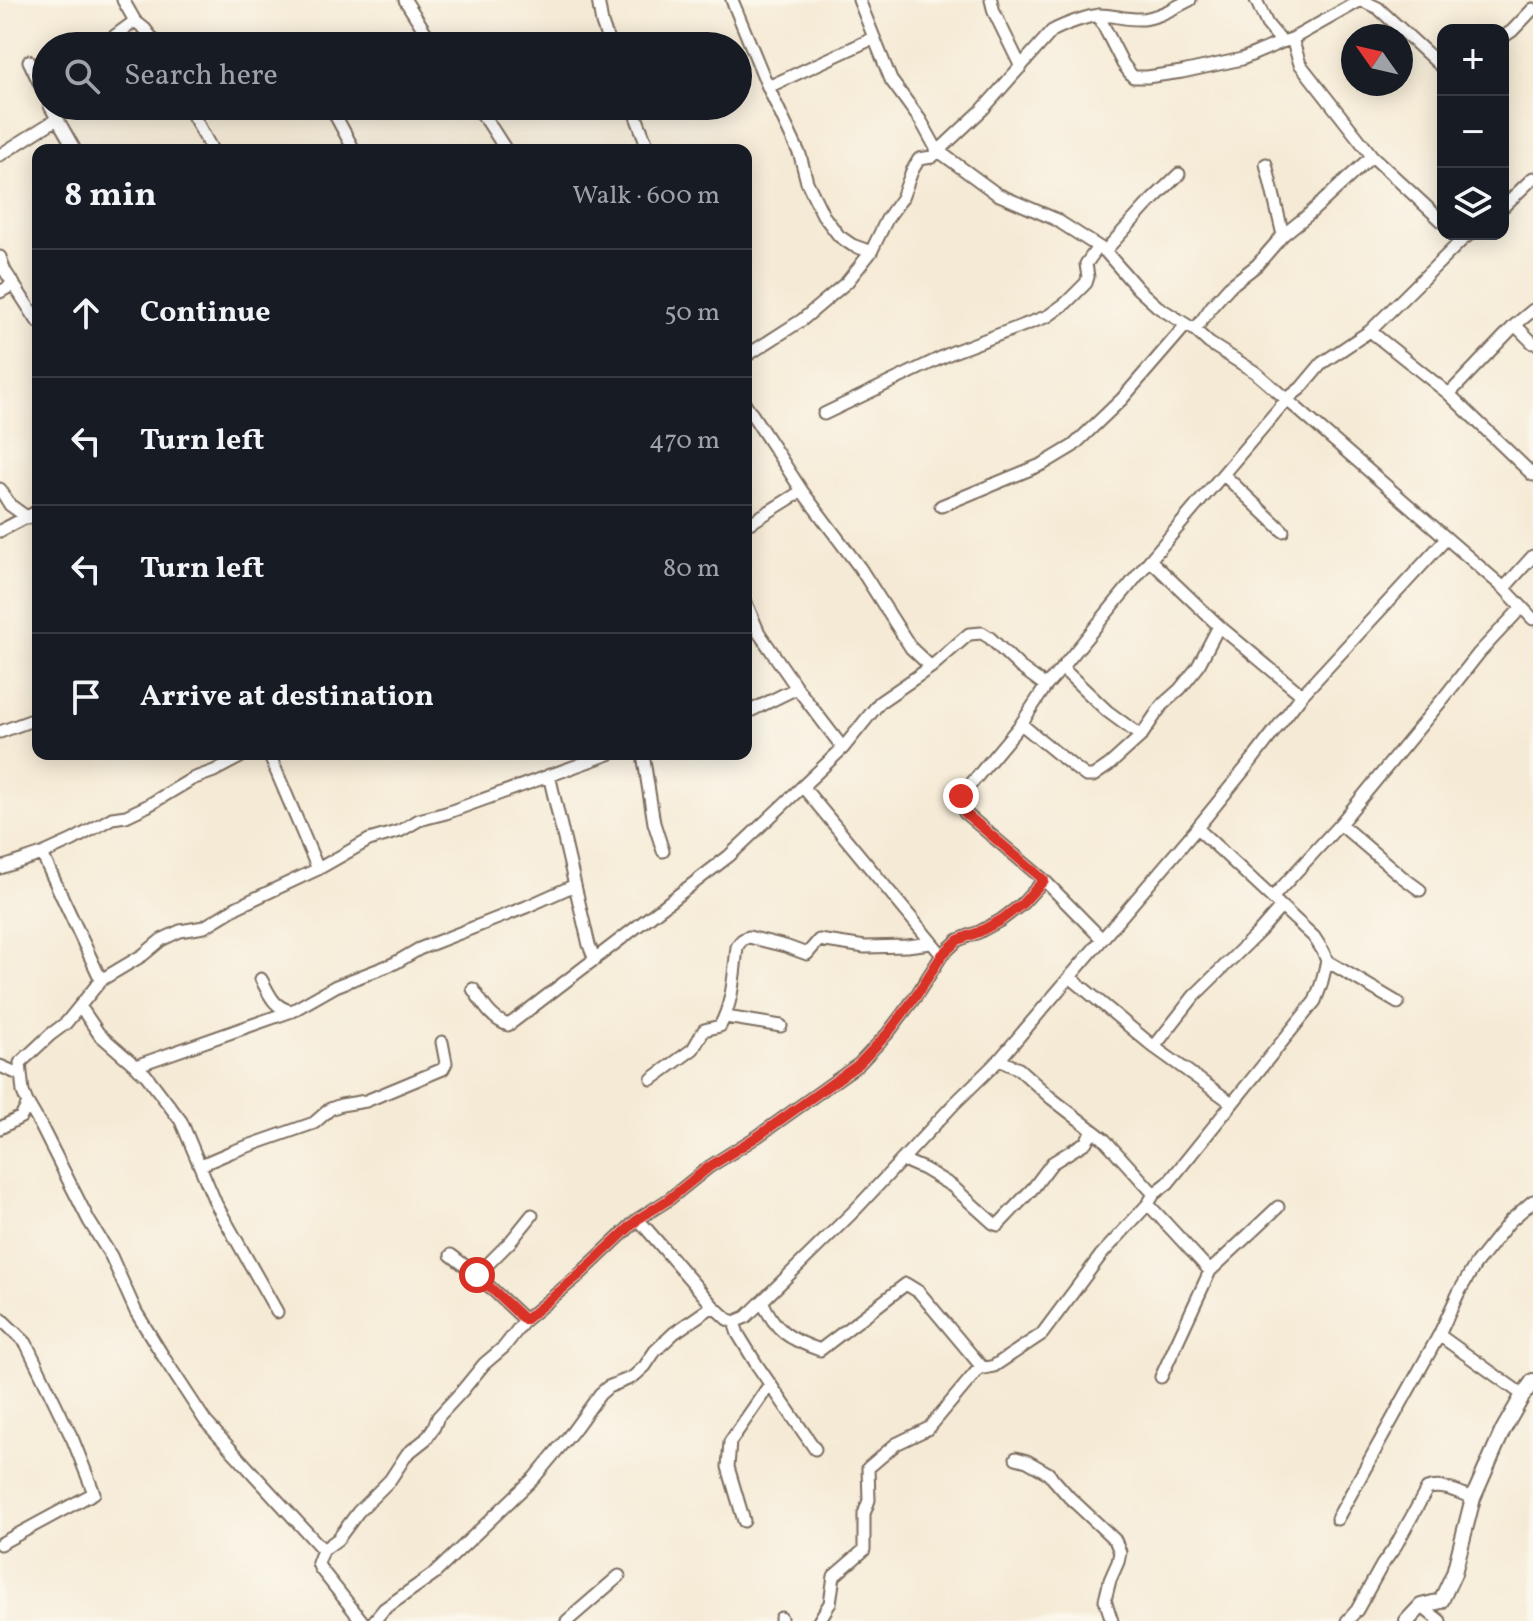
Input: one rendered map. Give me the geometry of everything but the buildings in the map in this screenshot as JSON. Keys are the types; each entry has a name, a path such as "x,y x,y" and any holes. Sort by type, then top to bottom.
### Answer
{"street":[{"path":"123,0 135,21 147,32"},
{"path":"405,0 425,32"},
{"path":"598,0 605,32"},
{"path":"732,0 745,32"},
{"path":"859,0 891,80 921,121 937,150 997,194 1055,219 1102,249 1158,307 1255,372 1504,588 1533,619"},
{"path":"991,0 1021,67"},
{"path":"752,352 802,320 847,282 871,252 887,219 902,198 919,159 932,157 983,109 1052,31 1098,15 1125,20 1147,18 1190,0"},
{"path":"1256,0 1267,24 1287,40 1300,64 1372,156 1437,216"},
{"path":"1098,15 1133,77 1182,72 1242,59 1287,40 1361,0 1378,8 1437,62"},
{"path":"1509,33 1533,9"},
{"path":"120,32 135,21"},
{"path":"768,87 874,38"},
{"path":"752,48 823,215 839,236 871,252"},
{"path":"29,61 32,67"},
{"path":"0,155 55,120"},
{"path":"58,120 72,144"},
{"path":"196,120 209,144"},
{"path":"338,120 351,144"},
{"path":"486,120 502,144"},
{"path":"637,120 647,144"},
{"path":"941,506 1043,464 1073,446 1229,287 1257,265 1283,235 1372,156"},
{"path":"1266,164 1283,235"},
{"path":"824,414 953,352 1048,316 1086,283 1086,264 1179,174"},
{"path":"1509,201 1533,178"},
{"path":"1102,939 1044,880 965,813 961,796 1021,724 1046,686 1287,399 1322,363 1370,331 1458,240"},
{"path":"0,257 5,271 32,312"},
{"path":"0,292 14,284"},
{"path":"1449,394 1533,310"},
{"path":"1515,325 1533,343"},
{"path":"1370,331 1449,394 1533,475"},
{"path":"752,414 802,491 860,568 911,648 931,667"},
{"path":"1224,475 1283,531"},
{"path":"0,489 10,505 32,515"},
{"path":"752,522 802,491"},
{"path":"0,531 32,515"},
{"path":"638,1219 727,1319 734,1322 746,1317 855,1210 999,1060 1197,828 1302,695 1446,539"},
{"path":"1504,588 1533,556"},
{"path":"1150,560 1219,626 1302,695"},
{"path":"1154,1047 1194,996 1260,931 1277,902 1340,824 1479,653 1522,607"},
{"path":"752,617 759,633 797,688 843,748"},
{"path":"1021,724 1074,767 1090,776 1109,765 1141,736 1162,705 1197,668 1219,626"},
{"path":"473,989 490,1013 508,1025 729,856 843,748 880,702 931,667 969,634 982,633 990,638 1020,667 1046,686"},
{"path":"1062,668 1107,711 1141,736"},
{"path":"752,710 797,688"},
{"path":"0,732 32,720"},
{"path":"0,868 42,854 112,818 126,816 235,760"},
{"path":"272,760 318,869"},
{"path":"323,1550 206,1422 136,1312 111,1256 89,1221 28,1104 23,1092 20,1063 66,1023 101,980 143,955 161,940 180,931 204,927 369,840 592,760"},
{"path":"644,760 654,823 663,851"},
{"path":"549,775 595,960"},
{"path":"803,787 942,955"},
{"path":"1340,824 1420,890"},
{"path":"762,1301 778,1329 800,1343 820,1350 906,1284 919,1292 985,1368 994,1366 1042,1334 1101,1255 1168,1183 1315,1001 1321,985 1327,961 1314,937 1197,828"},
{"path":"42,854 101,980"},
{"path":"362,1621 320,1568 318,1563 323,1550 338,1539 358,1512 390,1480 407,1454 426,1439 444,1410 484,1364 504,1347 525,1320 578,1276 638,1219 859,1064 888,1033 942,955 958,940 1001,920 1022,904 1044,880"},
{"path":"141,1064 292,1011 336,986 395,963 419,949 575,885"},
{"path":"1086,922 1111,928"},
{"path":"652,1079 693,1049 704,1030 720,1026 726,1017 737,947 744,938 807,954 819,940 865,947 931,943"},
{"path":"1327,961 1398,1003"},
{"path":"1070,977 1154,1047 1232,1103"},
{"path":"261,979 276,1005 292,1011"},
{"path":"80,1006 99,1034 146,1075 181,1121 216,1204 277,1312"},
{"path":"726,1017 781,1026"},
{"path":"201,1165 314,1123 330,1109 366,1101 443,1069 446,1063 442,1042"},
{"path":"999,1060 1019,1069 1104,1139 1210,1271"},
{"path":"0,1066 21,1075"},
{"path":"0,1128 21,1117 28,1104"},
{"path":"903,1160 952,1186 998,1225 1052,1163 1086,1142 1092,1130"},
{"path":"1337,1519 1475,1265 1510,1221 1533,1201"},
{"path":"1161,1377 1210,1271 1278,1207"},
{"path":"477,1275 532,1215"},
{"path":"451,1255 525,1320"},
{"path":"374,1621 384,1609 435,1573 534,1478 600,1394 608,1387 633,1377 674,1333 713,1306"},
{"path":"0,1318 26,1343 73,1440 94,1493 0,1544"},
{"path":"734,1322 738,1334 815,1449"},
{"path":"1439,1335 1523,1395"},
{"path":"819,1621 830,1603 834,1576 864,1550 864,1514 869,1500 868,1468 896,1444 929,1428 981,1366"},
{"path":"1407,1621 1421,1606 1441,1601 1454,1573 1473,1498 1503,1430 1533,1381"},
{"path":"744,1521 728,1467 730,1442 770,1384"},
{"path":"1016,1458 1048,1473 1115,1540 1120,1552 1105,1600 1112,1621"},
{"path":"1347,1621 1357,1610 1427,1489 1443,1488 1473,1498"},
{"path":"567,1621 619,1576"},
{"path":"1421,1606 1440,1621"}],"route":[{"path":"477,1275 525,1320 578,1276 638,1219 859,1064 888,1033 942,955 958,940 1001,920 1022,904 1044,880 965,813 961,808 961,796"}]}
